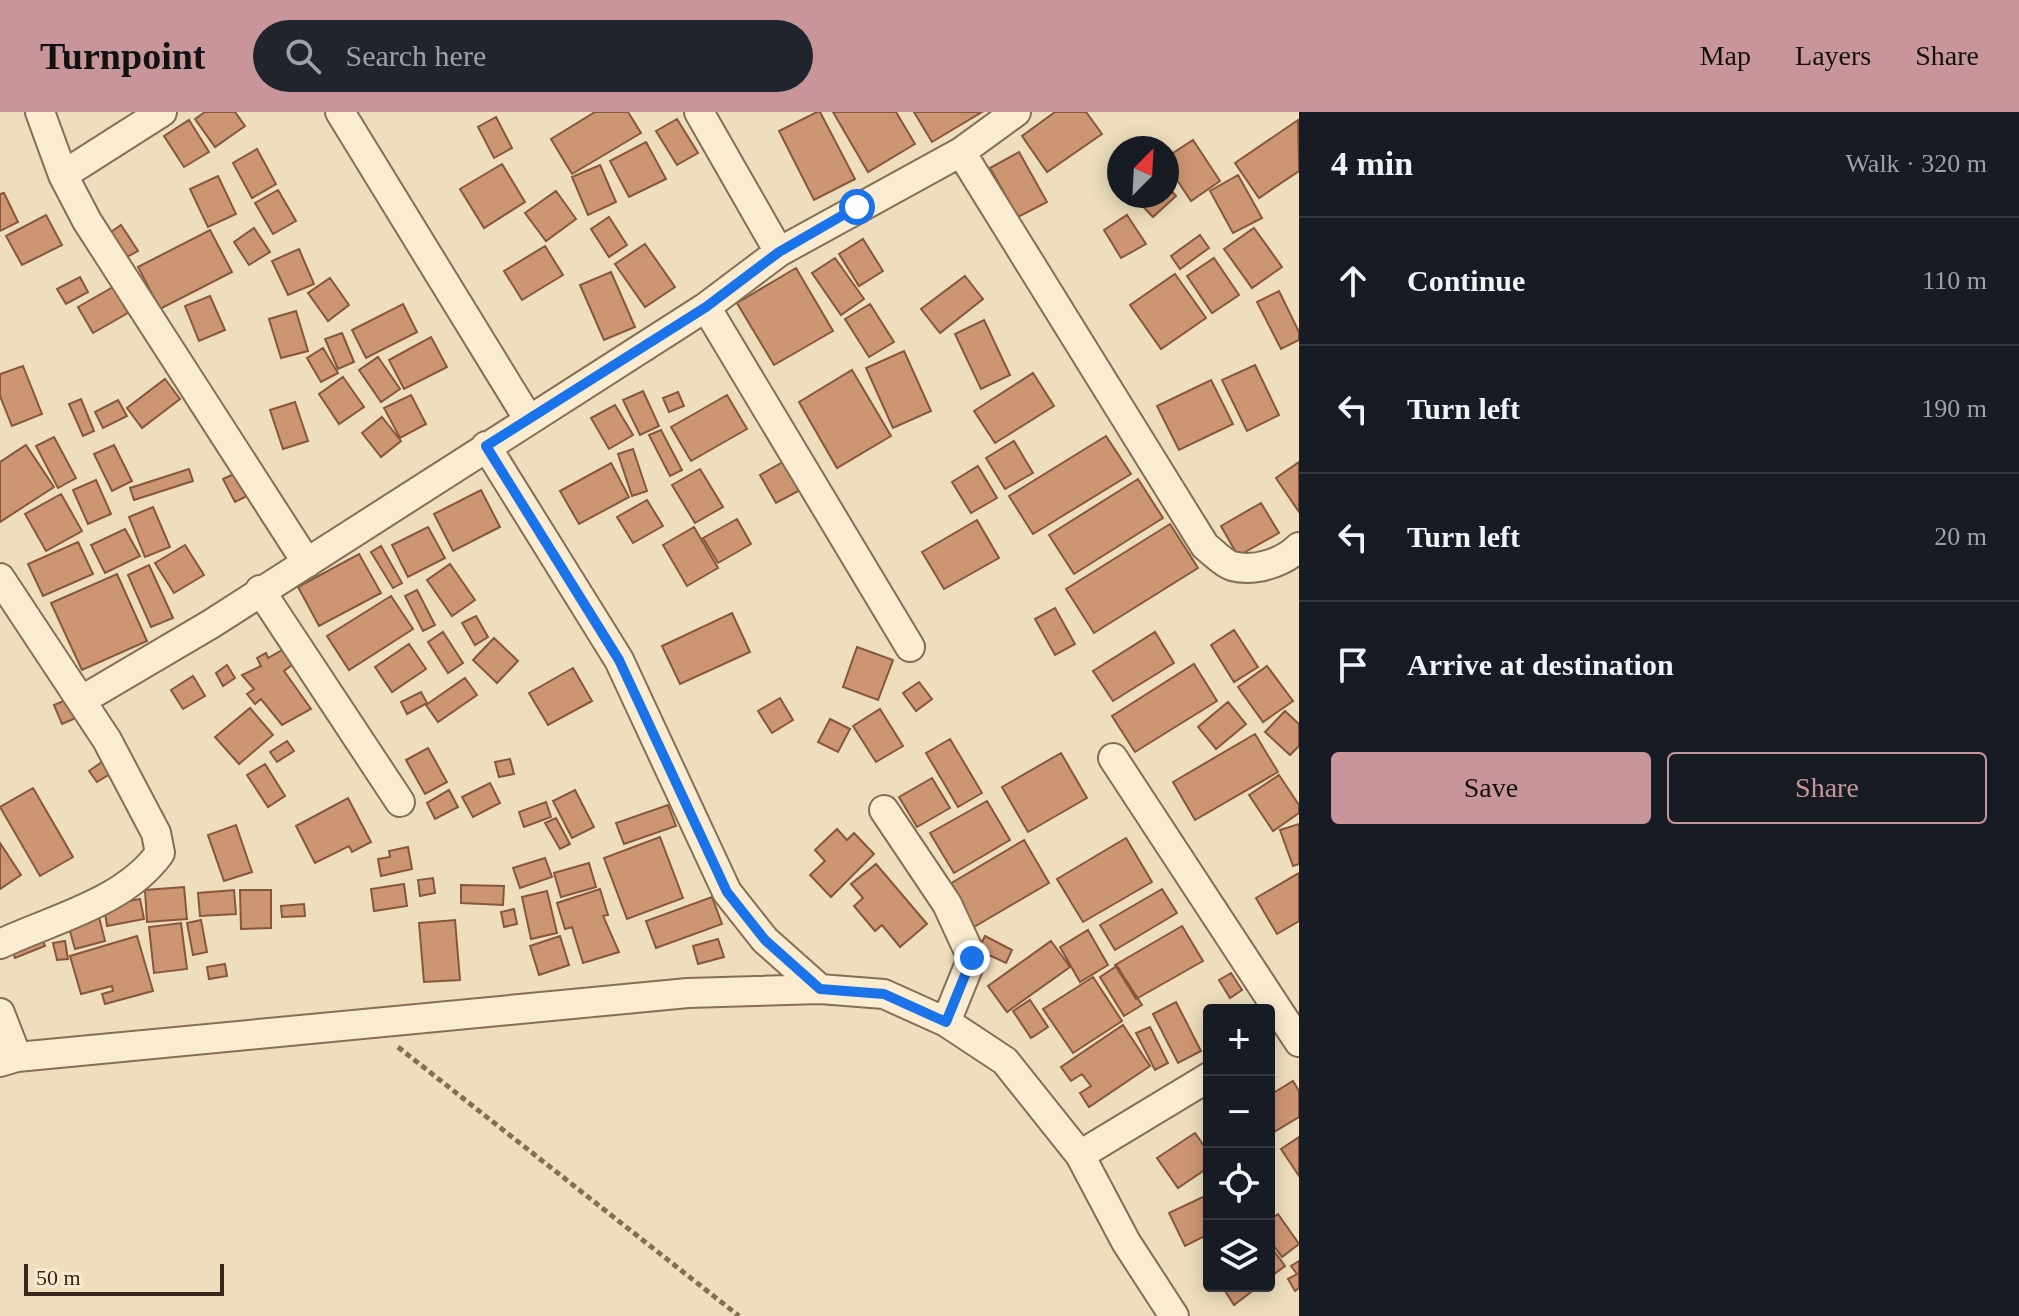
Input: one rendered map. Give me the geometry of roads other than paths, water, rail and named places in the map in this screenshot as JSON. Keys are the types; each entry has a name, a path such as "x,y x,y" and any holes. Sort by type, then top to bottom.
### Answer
{"street":[{"path":"40,112 63,175 162,342 307,563"},
{"path":"63,175 162,112"},
{"path":"340,112 529,420"},
{"path":"699,112 779,252"},
{"path":"82,700 211,624 706,307 779,252 961,152 1016,112"},
{"path":"961,152 1041,276 1205,546 1230,565 1256,568 1296,556"},
{"path":"706,307 910,647"},
{"path":"486,446 619,660 727,892 765,940 820,989"},
{"path":"0,578 82,700 156,833 160,853 144,874 92,904 0,944"},
{"path":"260,590 400,802"},
{"path":"1113,758 1289,1033"},
{"path":"884,810 947,904 972,958 946,1022"},
{"path":"0,1013 8,1060 688,993 820,989 884,994 946,1022 1005,1061 1080,1155 1126,1242 1174,1316"},
{"path":"1080,1155 1203,1081"}]}
